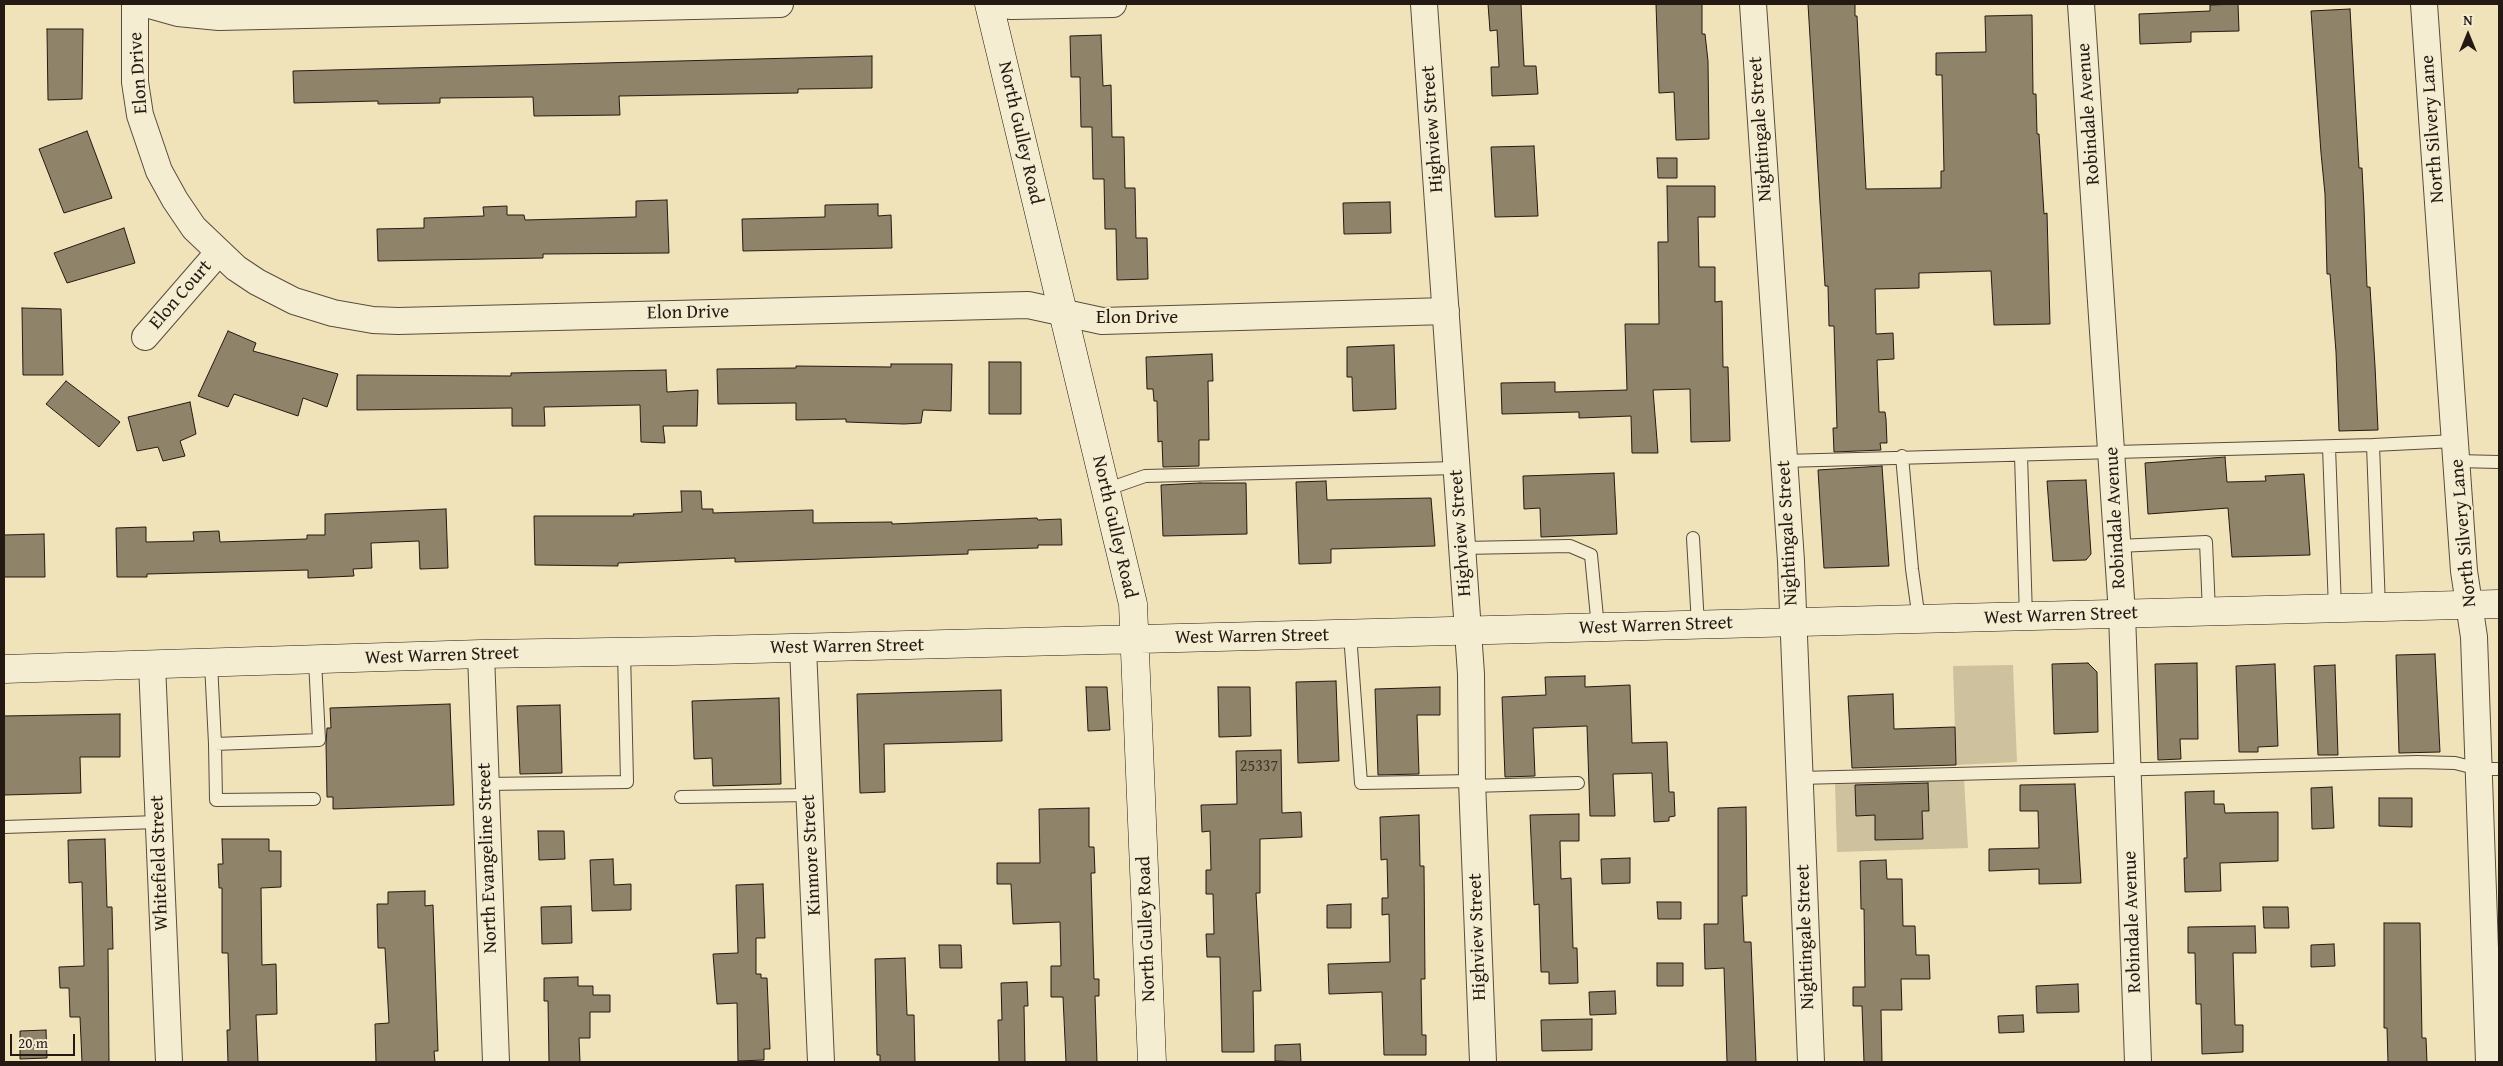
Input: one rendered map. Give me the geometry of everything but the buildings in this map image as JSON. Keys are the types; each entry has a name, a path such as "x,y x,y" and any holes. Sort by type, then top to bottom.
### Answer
{"main road":[{"name":"North Gulley Road","path":"990,4 1133,604 1152,1062"},
{"name":"West Warren Street","path":"4,668 481,654 1466,632 2499,604"}],"street":[{"name":"Elon Drive","path":"135,4 135,82 147,139 159,171 175,200 194,228 218,253 257,282 294,301 333,313 373,320 1028,305 1102,321 1446,311"},
{"path":"146,4 178,13 219,17 448,8 780,4"},
{"path":"996,4 1012,6 1113,4"},
{"name":"Highview Street","path":"1424,4 1457,468 1466,632 1471,674 1472,784 1483,1062"},
{"name":"Nightingale Street","path":"1753,4 1794,623 1811,1062"},
{"name":"Robindale Avenue","path":"2081,4 2122,614 2138,1062"},
{"name":"North Silvery Lane","path":"2424,4 2464,571 2470,605 2489,769 2489,1062"},
{"name":"Elon Court","path":"145,337 218,253"},
{"name":"Kinmore Street","path":"803,648 821,1062"},
{"name":"North Evangeline Street","path":"481,654 496,1062"},
{"name":"Whitefield Street","path":"152,664 169,1062"}],"lane":[{"path":"1784,461 1902,456 2373,446 2456,451 2499,462"},
{"path":"2373,446 2379,608"},
{"path":"2329,447 2335,609"},
{"path":"2021,454 2026,617"},
{"path":"1902,456 1911,560 1919,620"},
{"path":"1105,490 1145,476 1457,468"},
{"path":"1693,538 1698,625"},
{"path":"2118,546 2206,542 2208,612"},
{"path":"1462,548 1570,546 1591,555 1598,628"},
{"path":"1350,634 1361,783 1578,783"},
{"path":"486,784 627,782 624,651"},
{"path":"215,744 318,740 315,660"},
{"path":"211,663 216,800 314,800"},
{"path":"1800,778 2417,762 2455,763 2489,769"},
{"path":"681,797 810,795"},
{"path":"4,827 158,822"}],"shaded area":[{"path":"2013,665 2017,762 1956,765 1953,666"},
{"path":"1964,779 1968,848 1837,852 1835,783"}]}
